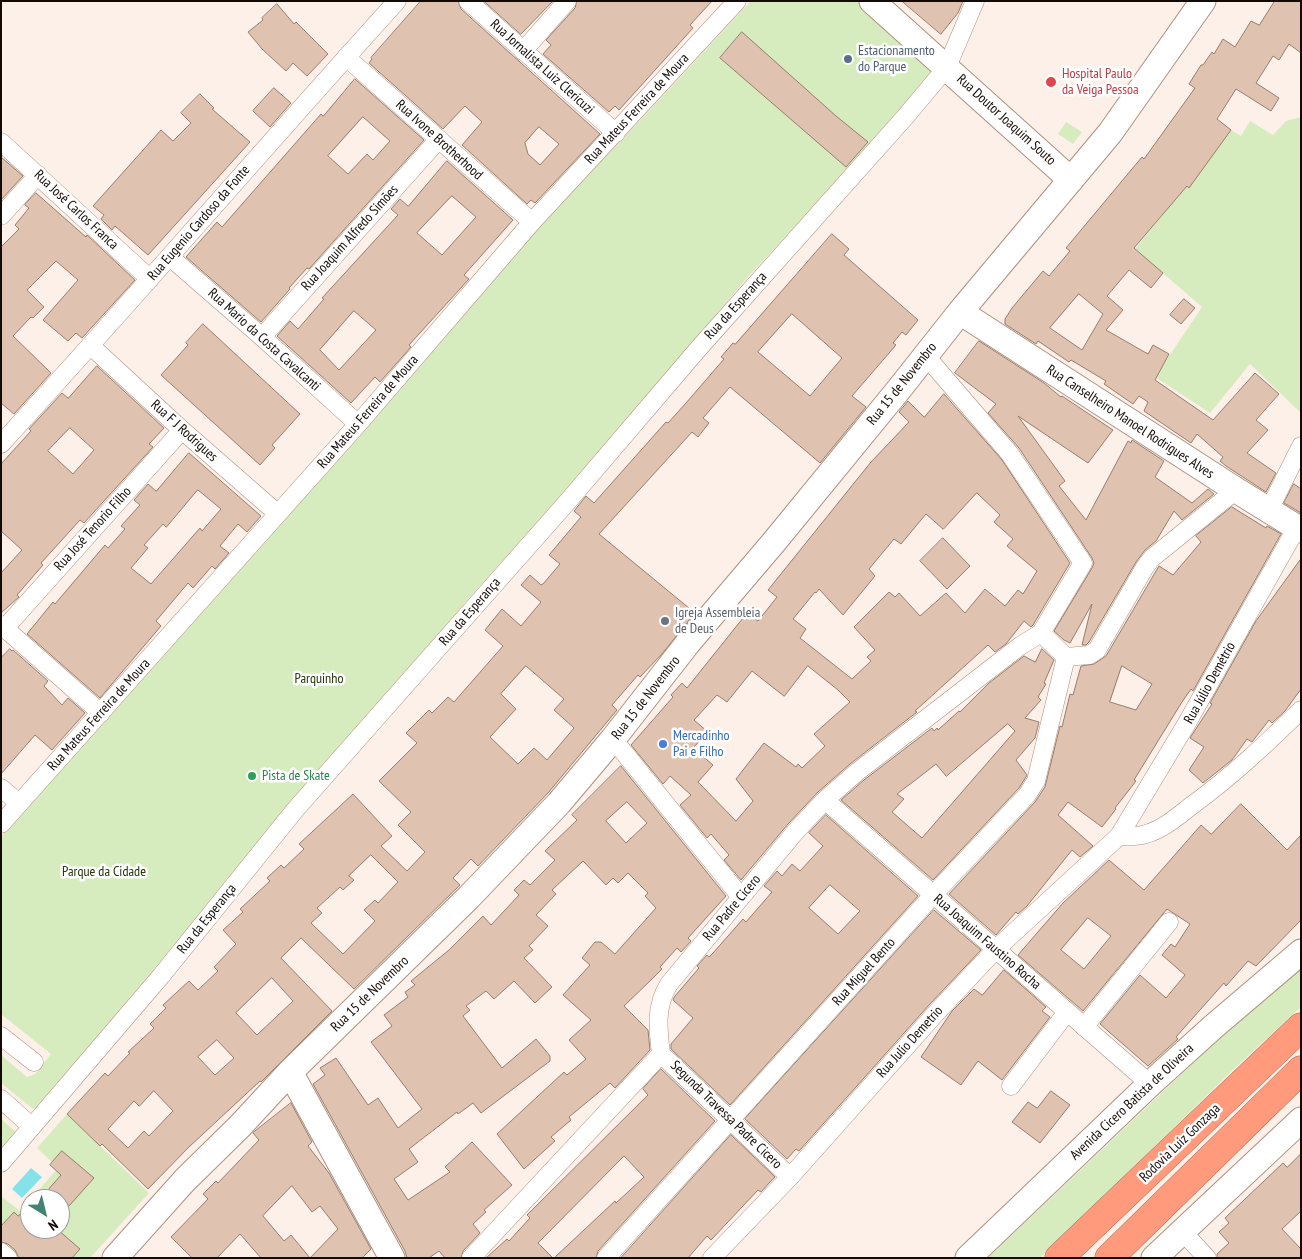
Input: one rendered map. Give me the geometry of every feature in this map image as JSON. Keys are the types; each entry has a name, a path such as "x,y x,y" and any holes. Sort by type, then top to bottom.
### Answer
{"highway":[{"name":"Rodovia Luiz Gonzaga","path":"1059,1258 1301,1028"},
{"path":"1108,1258 1301,1070"}],"main road":[{"name":"Rua Doutor Joaquim Souto","path":"872,1 1071,180"},
{"name":"Rua 15 de Novembro","path":"115,1258 185,1180 240,1126 290,1072 490,876 559,804 688,643 1110,133 1203,1"},
{"name":"Rua Canselheiro Manoel Rodrigues Alves","path":"960,312 1236,490 1299,528"},
{"name":"Avenida Cicero Batista de Oliveira","path":"968,1258 1150,1084 1301,952"},
{"path":"290,1072 392,1258"},
{"path":"1154,1258 1301,1120"}],"street":[{"name":"Rua Eugenio Cardoso da Fonte","path":"5,432 91,346 396,1"},
{"name":"Rua Jornalista Luiz Clericuzi","path":"468,1 616,133"},
{"path":"523,51 567,1"},
{"name":"Rua Mateus Ferreira de Moura","path":"1,824 358,424 532,222 737,1"},
{"name":"Rua da Esperança","path":"1,1163 161,976 295,810 569,500 699,348 906,116 947,67 975,1"},
{"name":"Rua Ivone Brotherhood","path":"346,57 532,222"},
{"name":"Rua Joaquim Alfredo Simões","path":"262,337 439,139"},
{"name":"Rua José Carlos Franca","path":"1,142 150,279"},
{"path":"1,216 38,175"},
{"name":"Rua Mario da Costa Cavalcanti","path":"170,257 358,424"},
{"name":"Rua F J Rodrigues","path":"91,346 182,430 278,514"},
{"path":"926,355 1010,454 1083,564 1041,633 1066,657 1089,655 1097,650 1145,567 1160,552 1236,490"},
{"name":"Rua José Tenorio Filho","path":"3,626 182,430"},
{"path":"1269,510 1301,446"},
{"name":"Rua Júlio Demétrio","path":"1119,836 1187,724 1299,528"},
{"path":"3,626 101,713"},
{"name":"Rua Padre Cicero","path":"661,1054 659,1013 660,1002 665,990 796,830 825,800 857,772 1020,646 1041,633"},
{"name":"Rua Miguel Bento","path":"606,1258 933,895 1027,795 1036,781 1066,657"},
{"path":"1119,836 1144,835 1172,821 1230,777 1301,710"},
{"path":"613,739 741,897"},
{"path":"1,788 19,803"},
{"name":"Rua Joaquim Faustino Rocha","path":"825,800 1150,1084"},
{"name":"Rua Julio Demetrio","path":"712,1258 790,1178 937,1012 996,950 1119,836"},
{"path":"1084,1027 1169,922"},
{"path":"1011,1086 1067,1012"},
{"path":"1,1036 34,1062"},
{"path":"471,1258 661,1054"},
{"name":"Segunda Travessa Padre Cicero","path":"661,1054 790,1178"},
{"path":"1,1099 32,1127"},
{"path":"1182,1231 1206,1258"},
{"path":"1,1252 8,1258"}],"green space":[{"name":"Parque da Cidade","path":"751,1 861,1 938,71 747,278 568,489 470,597 37,1107 33,1109 1,1083 1,1055 27,1077 35,1074 51,1054 1,1014 1,837 526,238 633,128"},
{"path":"1301,117 1301,413 1250,364 1210,413 1155,377 1202,307 1135,249 1231,130 1241,136 1250,121 1273,135 1286,121"},
{"path":"1066,122 1082,132 1073,144 1058,134"},
{"path":"1301,966 1301,1007 1238,1065 1040,1258 988,1258 1171,1084 1270,992"},
{"path":"67,1114 149,1193 90,1258 19,1258 1,1244 1,1196 20,1211 20,1239 70,1239 70,1189 40,1189 58,1168 37,1148"},
{"path":"1,1119 16,1132 1,1149"}],"water":[{"path":"31,1168 42,1177 31,1189 20,1189 20,1196 12,1189"}],"building":[{"path":"421,1 458,1 461,9 600,134 535,203 531,200 527,204 462,145 482,122 465,106 443,129 369,63 371,58","holes":["539,127 559,144 540,165 528,154 525,143"]},
{"path":"484,1 553,1 521,34"},
{"path":"577,1 712,1 690,25 693,28 619,110 615,106 609,112 543,54 551,45 546,40 575,8"},
{"path":"902,1 963,1 958,13 941,34"},
{"path":"1275,1 1301,1 1301,53 1289,44 1279,60 1273,56 1256,83 1279,98 1271,111 1236,89 1217,119 1231,130 1189,188 1187,186 1134,248 1163,273 1151,288 1129,270 1107,296 1123,310 1106,330 1148,354 1153,345 1169,354 1155,380 1213,420 1255,373 1279,394 1256,420 1268,430 1247,453 1276,473 1266,492 1220,461 1223,457 1197,434 1191,443 1144,411 1148,402 1139,396 1133,404 1104,384 1106,381 1071,360 1069,362 1038,341 1036,344 1005,324 1005,319 1012,308 1043,271 1049,276 1070,251 1066,248 1142,157 1144,159 1195,88 1189,84 1201,65 1203,65 1212,52 1214,54 1223,39 1235,47 1251,21 1259,25","holes":["1079,294 1103,314 1082,350 1050,328"]},
{"path":"277,4 294,24 296,22 328,54 307,76 293,63 286,71 262,49 248,32 263,20 262,18"},
{"path":"742,32 868,142 846,167 720,58"},
{"path":"355,79 424,140 309,269 307,268 289,288 261,322 186,257 217,222 222,227 321,114 323,116","holes":["363,117 390,141 373,160 367,154 348,174 328,156"]},
{"path":"274,88 291,103 270,127 253,111"},
{"path":"200,94 214,108 212,109 250,142 148,255 115,226 112,230 101,219 104,215 93,206 161,130 173,141 191,123 181,113"},
{"path":"1,157 23,176 1,200"},
{"path":"447,161 513,220 464,275 469,279 409,345 411,347 380,382 375,377 351,403 277,336 290,321 298,329 324,299 322,298 398,215 391,209 400,199 408,206","holes":["452,196 476,217 442,255 417,233","354,311 376,330 339,370 320,350"]},
{"path":"36,193 86,237 87,235 135,280 82,338 76,333 68,341 43,320 78,280 56,261 27,290 44,307 33,318 31,317 13,336 51,373 14,414 1,403 1,247 19,229 15,225 29,208 25,205"},
{"path":"832,234 849,249 844,255 918,320 906,335 902,332 893,343 896,345 852,396 866,407 820,463 730,387 703,418 709,423 698,437 692,432 599,534 695,613 661,655 640,677 638,675 612,705 617,710 548,793 478,866 471,859 453,878 460,885 354,989 301,938 281,958 332,1011 261,1082 189,1147 148,1189 102,1144 100,1146 67,1114 105,1073 108,1076 130,1053 128,1052 154,1028 150,1024 166,1008 163,1005 189,981 198,990 218,971 214,967 236,944 223,930 243,912 240,909 270,881 267,878 281,865 284,868 304,849 299,844 353,794 392,836 381,846 407,871 425,852 398,825 411,812 379,781 417,743 406,733 429,710 432,713 448,697 454,702 503,646 485,630 502,609 521,626 541,602 521,585 530,575 541,585 543,584 560,564 549,555 581,517 574,511 586,496 594,503 666,422 668,423 686,403 724,359 721,357 733,343 735,344","holes":["792,314 842,358 810,396 758,352","526,666 564,699 554,710 574,728 547,760 534,748 518,764 490,737 516,709 501,694","371,855 398,882 378,903 375,900 364,910 375,921 343,954 311,923 322,913 317,908 340,887 343,890 354,880 349,876","272,978 293,1001 257,1035 236,1013","217,1040 234,1058 215,1075 198,1057","154,1091 173,1111 149,1136 144,1131 128,1148 108,1129 134,1101 139,1106"]},
{"path":"1184,299 1195,308 1181,324 1170,315"},
{"path":"203,324 300,414 272,445 275,448 260,465 161,375 188,345 186,343"},
{"path":"979,341 1113,430 1088,463 1018,416 1065,481 1059,486 1086,520 1128,441 1131,443 1132,440 1164,461 1155,477 1192,503 1208,489 1214,494 1182,520 1174,511 1156,541 1145,550 1136,562 1086,645 1082,645 1092,604 1070,643 1054,631 1094,563 1019,448 988,413 996,404 955,373"},
{"path":"97,366 164,428 149,444 153,447 84,523 80,520 41,563 43,565 17,595 19,597 1,613 1,573 22,550 1,531 1,464 31,431 29,429 62,393 68,398","holes":["70,428 94,450 73,474 48,451"]},
{"path":"944,394 1002,460 1070,563 1031,627 1024,621 1006,644 995,652 988,645 915,711 917,712 850,764 818,792 788,824 741,880 724,860 729,855 711,834 707,838 680,805 691,795 670,776 663,784 631,745 673,697 671,695 682,683 687,688 747,613 758,621 777,597 768,590 871,462 909,422 899,412 908,401 924,417","holes":["977,493 1000,515 994,522 1013,539 1007,546 1037,571 1023,594 1018,590 1005,606 985,589 965,613 946,593 920,616 899,593 895,597 889,592 854,627 875,650 867,657 871,661 852,679 800,638 806,629 793,619 815,592 819,589 843,615 875,576 869,569 894,539 901,544 926,514 943,529","808,666 850,702 814,734 825,746 802,768 798,764 796,767 764,743 736,779 753,801 736,821 698,782 713,765 693,748 708,732 694,720 717,695 727,702 752,671 784,696"]},
{"path":"189,453 261,516 247,532 238,524 220,546 229,553 215,569 212,566 193,588 188,583 156,621 161,626 100,698 27,634 53,602 55,604 105,545 108,548 125,529 121,526 140,505 134,500 148,484 156,491","holes":["198,490 221,509 202,531 200,528 151,584 131,568 148,548 144,545 163,524 166,527"]},
{"path":"1294,484 1301,489 1301,513 1284,503"},
{"path":"1232,507 1266,528 1267,526 1281,534 1193,691 1191,689 1182,702 1134,780 1136,781 1102,827 1068,802 1058,815 1093,846 1080,857 1072,850 1027,906 1018,914 1016,912 996,935 949,894 1035,802 1045,787 1060,726 1062,727 1070,694 1073,695 1081,666 1094,664 1106,656 1159,566 1173,575 1201,542 1196,536","holes":["1122,666 1152,684 1136,710 1110,702"]},
{"path":"943,538 970,566 947,589 920,561"},
{"path":"1301,559 1301,689 1285,711 1272,723 1269,720 1252,742 1247,739 1232,760 1203,783 1189,770 1204,747 1190,738 1212,704 1210,703 1256,621"},
{"path":"10,649 48,681 44,686 62,705 68,698 85,713 52,750 35,735 1,774 1,658"},
{"path":"1042,649 1054,660 1044,683 1046,684 1038,697 1041,700 1025,718 1039,722 1035,738 1016,760 1027,775 1019,788 933,880 841,800 932,728 934,731 937,728 938,730 960,712 989,683 1024,656 1035,662","holes":["1008,724 1015,731 922,838 892,812 904,799 897,794 936,764 946,776"]},
{"path":"621,766 726,896 688,938 691,941 681,952 677,948 660,967 662,969 624,1006 648,1030 650,1050 615,1088 610,1083 569,1117 571,1120 551,1137 555,1141 524,1169 497,1134 564,1072 567,1075 586,1059 569,1040 591,1020 563,995 590,965 582,958 595,942 601,942 615,954 656,908 645,896 648,893 628,873 618,883 613,878 606,885 583,861 552,890 556,894 536,915 548,926 529,946 533,950 524,958 552,987 535,1003 514,981 494,999 486,991 466,1006 470,1010 463,1016 502,1068 536,1039 550,1056 550,1061 481,1113 473,1103 458,1114 457,1112 409,1149 418,1162 394,1179 408,1200 450,1172 445,1167 472,1142 512,1185 484,1210 486,1212 473,1224 480,1233 463,1251 461,1258 445,1258 439,1251 429,1258 407,1258 405,1251 313,1084 325,1075 320,1068 336,1058 368,1105 378,1098 398,1128 422,1109 371,1042 392,1026 384,1015 408,997 405,992 415,985 411,981 449,950 483,916 491,925 519,895 514,890 524,880 530,885 555,860 545,851 577,820 572,815","holes":["627,802 647,823 626,843 606,821"]},
{"path":"1241,804 1287,850 1301,835 1301,920 1256,966 1248,961 1226,986 1224,983 1176,1037 1178,1039 1148,1066 1100,1024 1140,975 1166,998 1185,975 1162,955 1171,944 1175,947 1190,924 1167,909 1083,1011 1018,955 1063,903 1109,860 1144,890 1201,825 1211,834","holes":["1088,918 1111,936 1084,969 1061,950"]},
{"path":"826,815 918,896 730,1105 671,1049 671,1044 693,1018 673,1000 707,955 709,957 743,919 746,922 772,892 764,886 777,871 782,876 792,864 800,871 823,846 809,833","holes":["830,885 860,911 838,934 809,908"]},
{"path":"934,910 981,950 929,1005 799,1151 796,1149 787,1159 745,1119"},
{"path":"1004,970 1046,1007 1042,1011 1050,1017 1002,1080 978,1061 961,1085 921,1057 952,1011 974,989 982,995"},
{"path":"661,1069 715,1121 598,1251 596,1258 554,1258 615,1201 616,1203 644,1177 624,1156 538,1243 553,1258 486,1258 507,1239 509,1241 530,1218 527,1215 648,1095 643,1089"},
{"path":"1051,1091 1070,1105 1040,1143 1012,1122 1028,1102 1037,1108"},
{"path":"291,1103 312,1142 308,1146 329,1173 371,1249 362,1258 310,1258 261,1258 240,1234 217,1258 192,1258 171,1237 208,1199 203,1194 216,1181 218,1183 259,1140 253,1133","holes":["292,1186 312,1212 320,1206 338,1229 310,1258 291,1235 284,1241 263,1216"]},
{"path":"731,1135 775,1177 761,1192 758,1190 711,1240 707,1236 688,1258 621,1258"},
{"path":"62,1151 94,1178 70,1205 70,1189 49,1189 61,1175 50,1165"},
{"path":"1301,1154 1301,1211 1282,1229 1301,1249 1301,1258 1217,1258 1217,1254 1229,1243 1219,1232 1229,1223 1225,1218 1283,1163 1287,1167"},
{"path":"14,1212 18,1216 20,1214 20,1239 68,1239 80,1249 72,1258 19,1258 15,1250 8,1244 1,1242 1,1226"}],"place":[{"name":"Estacionamento do Parque","path":"848,59"},
{"name":"Hospital Paulo da Veiga Pessoa","path":"1051,82"},
{"name":"Igreja Assembleia de Deus","path":"665,621"},
{"name":"Mercadinho Pai e Filho","path":"663,744"},
{"name":"Pista de Skate","path":"252,776"}],"park label":[{"name":"Parquinho","path":"319,679"}]}
